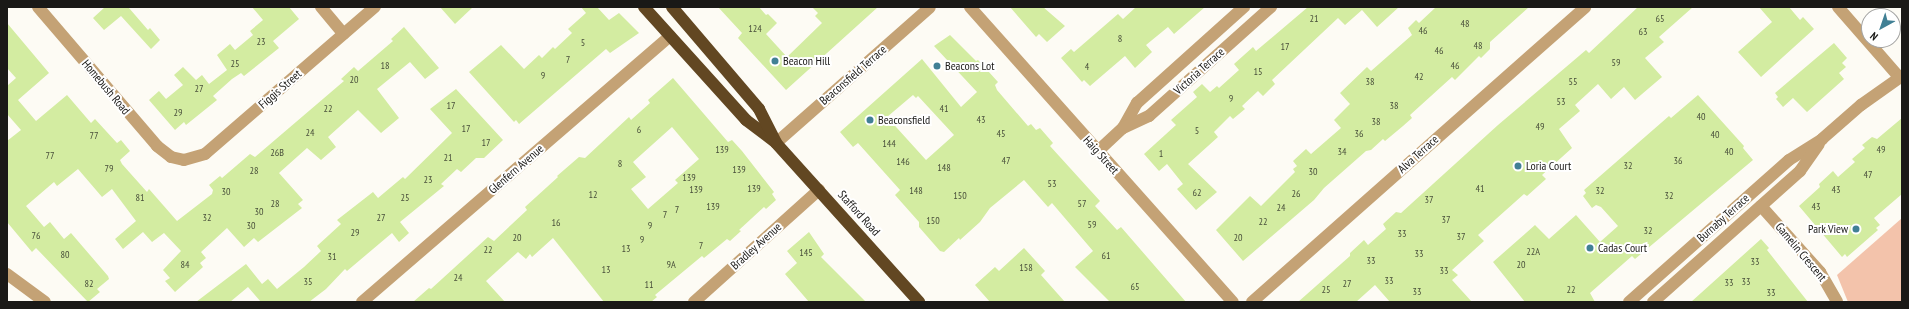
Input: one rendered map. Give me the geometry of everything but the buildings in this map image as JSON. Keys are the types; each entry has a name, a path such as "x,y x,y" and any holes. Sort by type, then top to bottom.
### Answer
{"highway":[{"name":"Stafford Road","path":"644,7 746,120 776,143 919,302"},
{"name":"Stafford Road","path":"672,7 759,109 776,143"}],"street":[{"name":"Homebush Road","path":"38,7 157,146 167,155 179,160"},
{"path":"321,7 344,34"},
{"name":"Figgis Street","path":"179,160 190,160 205,154 375,7"},
{"name":"Beaconsfield Terrace","path":"776,143 930,7"},
{"name":"Haig Street","path":"970,7 1233,302"},
{"name":"Victoria Terrace","path":"1123,128 1137,103 1244,7"},
{"name":"Victoria Terrace","path":"1098,151 1123,128 1149,116 1271,7"},
{"name":"Alva Terrace","path":"1252,302 1585,7"},
{"path":"1838,7 1901,77"},
{"name":"Glenfern Avenue","path":"362,302 670,36"},
{"name":"Burnaby Terrace","path":"1629,302 1789,160 1822,140 1861,105 1901,77"},
{"name":"Burnaby Terrace","path":"1653,302 1800,172 1822,140"},
{"name":"Bradley Avenue","path":"694,302 819,190"},
{"name":"Gamelin Crescent","path":"1761,206 1820,272 1837,302"},
{"path":"7,274 45,302"}],"shaded area":[{"path":"1902,218 1902,302 1848,302 1837,275"}],"place":[{"name":"Beacon Hill","path":"775,61"},
{"name":"Beacons Lot","path":"937,66"},
{"name":"Beaconsfield","path":"870,120"},
{"name":"Loria Court","path":"1518,166"},
{"name":"Park View","path":"1856,229"},
{"name":"Cadas Court","path":"1590,248"}]}
